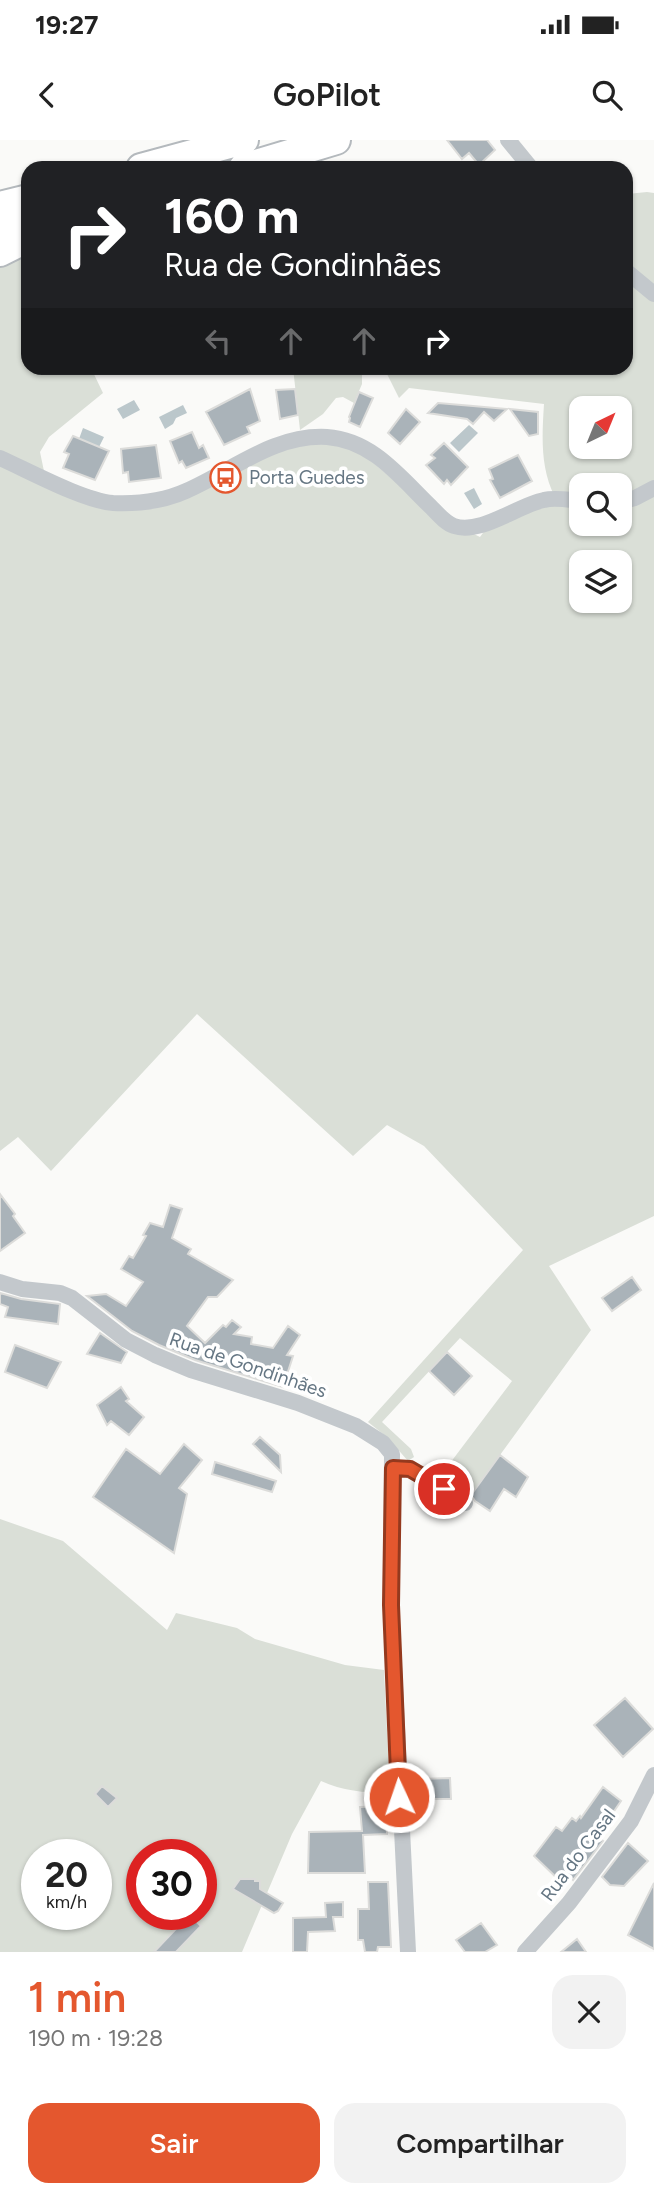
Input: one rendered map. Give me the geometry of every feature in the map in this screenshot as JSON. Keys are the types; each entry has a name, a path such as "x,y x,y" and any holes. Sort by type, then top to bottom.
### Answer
{"highway":[{"path":"167,161 244,140"},
{"path":"268,161 336,140"},
{"path":"0,206 21,201"},
{"path":"0,228 21,222"},
{"path":"0,252 21,242"}],"street":[{"path":"508,140 525,161"},
{"path":"633,277 654,294"},
{"path":"0,458 86,496 110,503 135,503 185,492 228,468 287,441 327,437 348,441 372,452 398,473 452,526 465,528 485,524 545,499 569,500"},
{"path":"632,499 654,488"},
{"name":"Rua de Gondinhães","path":"0,1282 22,1289 60,1293 72,1298 126,1340 191,1370 298,1403 356,1426 383,1443 392,1454 391,1605 408,1952"},
{"path":"393,1468 410,1469 424,1475 465,1503"},
{"name":"Rua do Casal","path":"526,1952 569,1903 631,1821 654,1775"}],"shaded area":[{"path":"633,193 654,193 654,1216 549,1266 591,1330 468,1499 438,1479 512,1381 460,1338 382,1422 411,1449 414,1457 408,1461 388,1438 368,1422 523,1250 424,1146 387,1125 353,1156 197,1014 51,1171 18,1137 0,1151 0,263 21,251 21,375 94,375 103,393 49,437 40,452 45,476 142,506 290,436 338,433 435,515 480,537 488,526 555,497 544,463 544,404 409,388 399,398 388,375 633,375"},
{"path":"294,375 362,375 362,384 354,403 343,397 336,398 323,414 300,430"},
{"path":"134,400 140,410 123,419 117,409"},
{"path":"183,405 187,413 176,418 173,424 165,429 159,417"},
{"path":"469,425 478,433 459,452 450,443"},
{"path":"83,428 104,437 99,447 79,439"},
{"path":"474,488 482,504 474,509 464,493"},
{"path":"0,1519 63,1541 167,1630 176,1613 237,1628 255,1639 345,1665 384,1670 390,1791 387,1794 353,1790 321,1781 292,1834 242,1952 0,1952"}],"building":[{"path":"447,140 487,140 495,150 483,161 476,161 469,153 462,159"},
{"path":"250,389 260,421 247,427 250,433 224,445 206,412"},
{"path":"295,389 298,415 280,419 276,390"},
{"path":"359,392 373,398 360,427 349,422"},
{"path":"438,403 507,409 494,421 484,412 473,424 467,419 428,413"},
{"path":"406,409 420,422 400,444 388,433"},
{"path":"510,409 538,412 538,434 529,436"},
{"path":"192,432 199,448 203,445 209,458 186,468 182,461 179,463 170,441"},
{"path":"73,436 109,451 95,480 63,468 69,454 64,452"},
{"path":"444,443 468,467 451,485 447,480 444,484 426,465 435,458 431,455"},
{"path":"156,445 161,478 129,482 128,472 123,473 121,449"},
{"path":"518,455 532,481 500,498 490,480 493,479 489,469"},
{"path":"0,1194 25,1233 0,1251"},
{"path":"170,1205 182,1209 172,1238 191,1249 188,1254 233,1280 217,1297 208,1297 187,1326 205,1343 232,1320 241,1327 234,1334 252,1337 251,1344 273,1348 288,1326 300,1335 287,1355 293,1356 283,1387 195,1360 159,1345 132,1331 87,1296 106,1294 126,1306 143,1282 121,1269 129,1256 133,1258 150,1223 163,1227"},
{"path":"632,1277 641,1290 612,1311 602,1298"},
{"path":"0,1293 21,1299 60,1304 58,1324 5,1317 8,1307 0,1304"},
{"path":"100,1333 127,1352 121,1363 87,1354"},
{"path":"15,1345 61,1362 47,1388 5,1372"},
{"path":"447,1352 472,1376 454,1395 429,1371"},
{"path":"121,1387 129,1399 126,1401 144,1417 129,1435 111,1421 107,1425 97,1405"},
{"path":"260,1437 280,1455 281,1472 253,1444"},
{"path":"184,1444 202,1460 179,1488 187,1494 174,1553 93,1497 126,1449 160,1474"},
{"path":"500,1455 528,1477 516,1497 504,1489 490,1511 471,1495"},
{"path":"215,1462 276,1481 272,1492 212,1474"},
{"path":"625,1698 653,1729 623,1757 594,1725"},
{"path":"450,1778 451,1799 419,1799 420,1779"},
{"path":"102,1786 117,1798 108,1807 95,1794"},
{"path":"603,1787 621,1801 597,1836 603,1841 573,1880 567,1874 560,1881 534,1856 556,1827 562,1831 572,1818 576,1821 580,1816 581,1818"},
{"path":"386,1806 387,1834 363,1835 365,1873 308,1873 309,1832 362,1831 360,1807"},
{"path":"628,1843 648,1861 624,1886 610,1885 602,1877"},
{"path":"240,1879 260,1881 260,1889 283,1903 278,1911 274,1913 233,1889"},
{"path":"368,1882 388,1882 391,1947 378,1947 377,1952 365,1952 363,1940 358,1940 358,1909 369,1909"},
{"path":"654,1883 654,1949 628,1935"},
{"path":"343,1902 343,1917 333,1917 335,1931 308,1932 307,1952 293,1952 293,1918 326,1917 325,1903"},
{"path":"481,1923 497,1945 485,1952 465,1952 456,1940"},
{"path":"175,1930 197,1930 176,1952 154,1952"},
{"path":"577,1939 586,1952 561,1952"}],"place":[{"name":"Porta Guedes","path":"226,477"}],"route":[{"path":"399,1797 391,1605 393,1468 410,1469 444,1489"}]}
